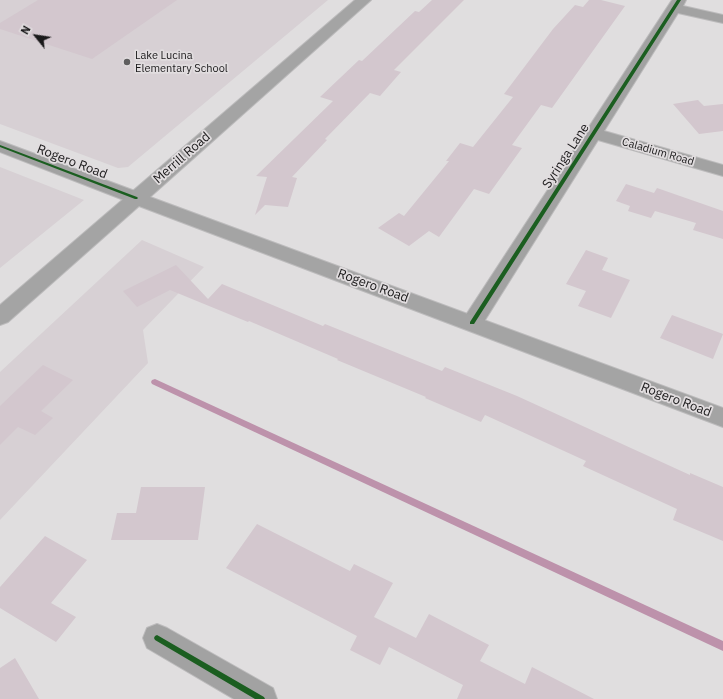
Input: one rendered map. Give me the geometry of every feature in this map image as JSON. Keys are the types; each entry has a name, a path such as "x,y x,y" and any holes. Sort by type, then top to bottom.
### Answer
{"main road":[{"name":"Merrill Road","path":"0,317 364,0"},
{"name":"Rogero Road","path":"136,198 723,418"}],"street":[{"path":"677,4 723,19"},
{"name":"Syringa Lane","path":"472,323 677,4"},
{"name":"Caladium Road","path":"594,134 723,171"},
{"name":"Rogero Road","path":"0,146 136,198"},
{"path":"157,638 262,699"}],"shaded area":[{"name":"Lake Lucina Elementary School","path":"0,0 328,0 128,167 118,168 0,124"},
{"path":"0,167 84,200 0,268"},
{"path":"142,240 204,267 143,330 148,363 0,520 0,372"}],"building":[{"path":"38,0 177,0 92,59 0,29 0,23"},
{"path":"432,0 464,0 394,70 401,72 380,96 370,93 325,139 327,140 292,177 297,178 288,207 265,205 255,215 267,177 256,176 333,101 320,97 359,60 362,61 415,11 419,12"},
{"path":"589,0 601,0 625,6 552,108 541,105 512,145 522,148 489,194 474,189 439,237 429,231 409,246 378,228 399,213 404,216 449,161 446,161 460,143 473,147 513,97 504,94 553,29 575,5 583,7"},
{"path":"698,100 704,106 723,104 723,131 699,134 673,104"},
{"path":"626,184 654,193 657,188 723,211 723,239 693,230 696,223 655,211 651,218 628,211 630,206 616,201"},
{"path":"586,250 608,258 602,270 630,280 611,318 578,306 586,291 566,284"},
{"path":"176,265 208,299 222,284 323,326 325,324 442,371 445,367 517,396 690,475 690,473 723,487 723,541 673,520 677,509 583,466 586,461 485,415 481,422 249,321 248,322 170,290 137,307 123,291"},
{"path":"672,315 723,334 713,359 660,338"},
{"path":"43,365 73,380 41,411 53,418 35,435 18,427 0,445 0,406"},
{"path":"141,487 205,487 198,540 111,540 117,513 136,513"},
{"path":"257,524 350,571 354,564 393,583 374,617 416,638 429,614 489,645 480,661 525,684 532,667 594,699 457,699 463,685 389,647 380,665 350,650 357,636 226,568"},
{"path":"45,536 87,560 51,603 76,617 56,642 0,608 0,587"},
{"path":"15,658 39,699 0,699 0,668"}],"waterway":[{"path":"155,382 723,646"}],"cycle path":[{"path":"472,323 679,0"},
{"path":"0,146 136,198"},
{"path":"157,638 262,699"}],"place":[{"name":"Lake Lucina Elementary School","path":"127,62"}]}
